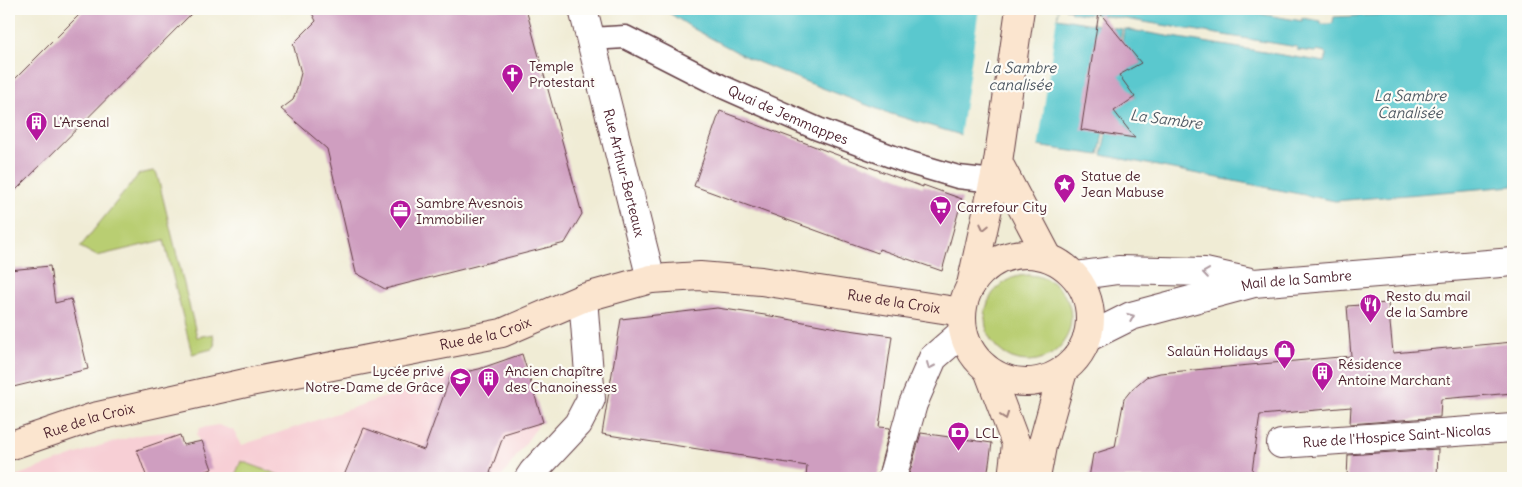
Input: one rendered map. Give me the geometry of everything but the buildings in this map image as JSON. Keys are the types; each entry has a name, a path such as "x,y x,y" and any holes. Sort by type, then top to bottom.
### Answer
{"main road":[{"path":"971,285 985,268 1004,257 1026,254 1048,258 1062,265 1075,276 1088,302 1090,316 1087,338 1078,356 1063,371 1045,379 1026,381 1006,379 988,370 977,359 968,347 963,322 965,298 971,285 997,166 1020,9"},
{"path":"997,166 1048,258"},
{"name":"Rue de la Croix","path":"9,446 94,417 268,378 502,333 582,298 651,279 700,276 761,280 963,322"},
{"path":"988,370 1016,444 1012,478"},
{"path":"1036,478 1042,446 1063,371"}],"street":[{"name":"Rue Arthur-Berteaux","path":"583,9 651,279"},
{"name":"Quai de Jemmappes","path":"590,39 625,37 723,87 818,128 907,162 958,177 997,166"},
{"name":"Mail de la Sambre","path":"1087,338 1131,316 1254,283 1513,262"},
{"path":"1075,276 1118,270 1205,272 1254,283"},
{"path":"529,478 578,424 591,399 582,298"},
{"path":"892,478 913,404 933,358 963,322"},
{"name":"Rue de l'Hospice Saint-Nicolas","path":"1281,444 1513,428"}],"shaded area":[{"name":"Lycée privé Notre-Dame de Grâce","path":"524,354 525,356 523,357 542,420 501,478 10,478 99,446 139,435 177,431 184,446 199,442 197,434 200,428 218,425 233,430 242,445 451,375 479,369"}],"green space":[{"path":"153,171 157,174 197,337 213,334 215,346 212,349 192,354 164,240 97,256 80,247 139,174"},
{"path":"1028,275 1044,278 1052,282 1064,294 1068,302 1071,318 1068,334 1064,342 1052,354 1044,358 1028,361 1012,358 1004,354 992,342 988,334 985,318 988,302 992,294 1004,282 1012,278"},
{"path":"241,461 287,478 234,478"}],"water":[{"name":"La Sambre canalisée","path":"663,9 1058,9 1057,18 1122,29 1099,155 961,135 888,113 748,58 694,29"},
{"name":"La Sambre Canalisée","path":"1065,9 1232,9 1302,21 1302,18 1321,21 1321,24 1331,24 1334,17 1513,9 1513,186 1335,201 1102,155 1106,133 1123,136 1130,132 1125,125 1108,122 1112,99 1128,101 1135,97 1130,90 1113,88 1118,65 1133,67 1141,63 1136,57 1120,54 1124,29 1325,62 1327,55 1326,53 1316,51 1297,50 1297,47 1089,13 1089,15"}],"pier":[{"path":"979,9 1058,9 1038,149 960,137"}],"place":[{"name":"Temple Protestant","path":"513,93"},
{"name":"L'Arsenal","path":"37,141"},
{"name":"Statue de Jean Mabuse","path":"1065,203"},
{"name":"Carrefour City","path":"941,226"},
{"name":"Sambre Avesnois Immobilier","path":"400,230"},
{"name":"Resto du mail de la Sambre","path":"1370,323"},
{"name":"Salaün Holidays","path":"1284,370"},
{"name":"Résidence Antoine Marchant","path":"1322,391"},
{"name":"Lycée privé Notre-Dame de Grâce","path":"460,398"},
{"name":"Ancien chapître des Chanoinesses","path":"489,398"},
{"name":"LCL","path":"959,452"}],"water label":[{"name":"La Sambre","path":"1166,119"}]}
